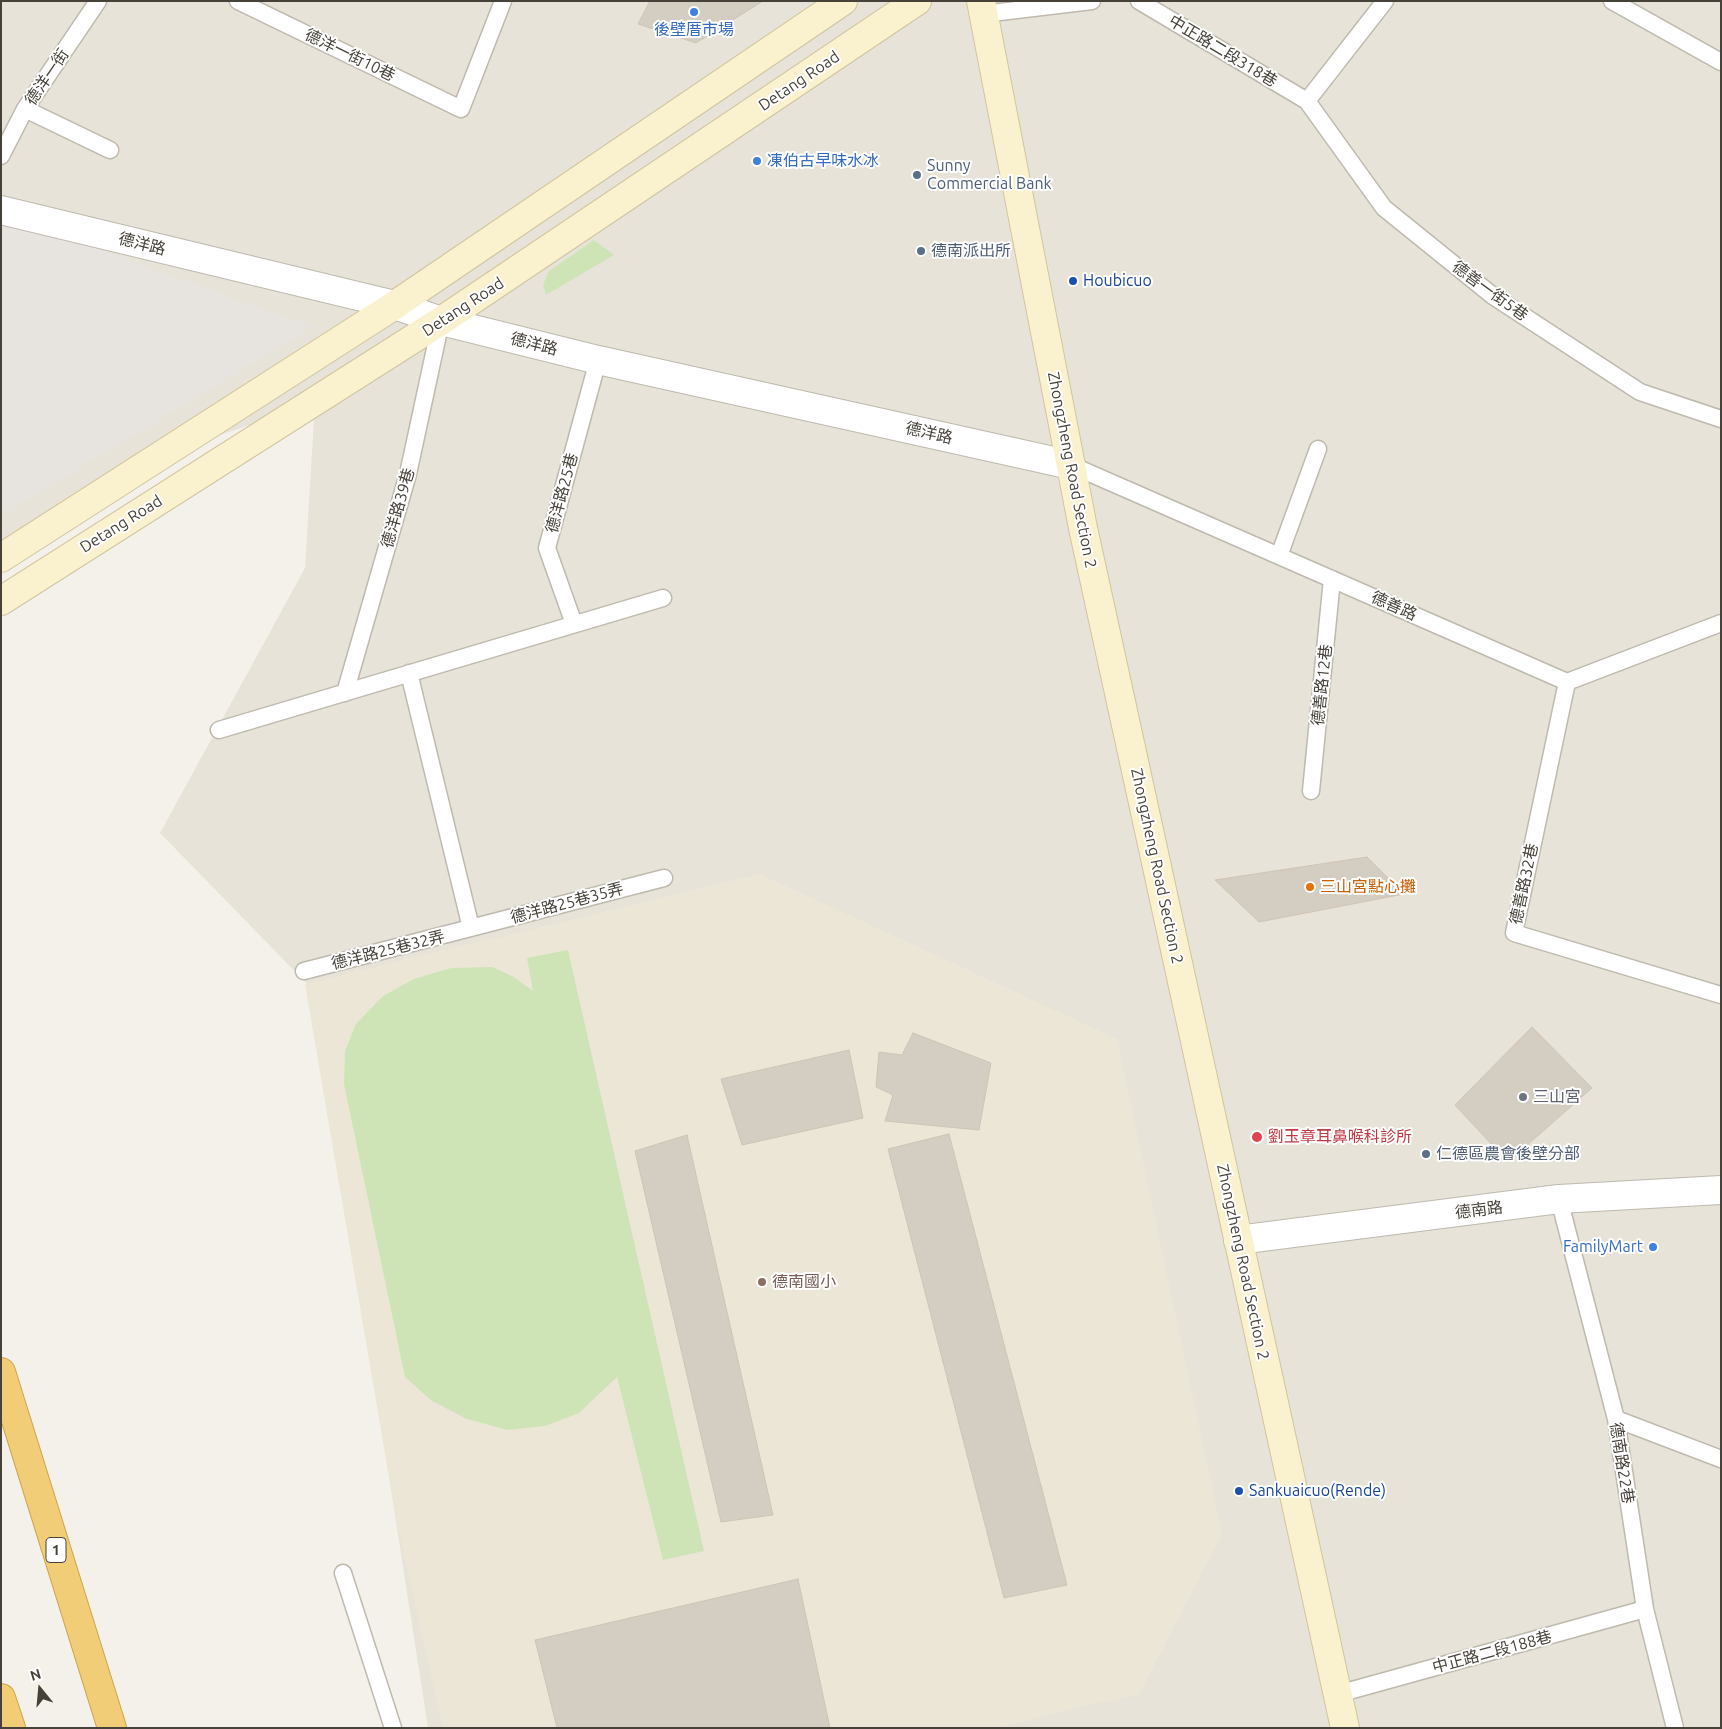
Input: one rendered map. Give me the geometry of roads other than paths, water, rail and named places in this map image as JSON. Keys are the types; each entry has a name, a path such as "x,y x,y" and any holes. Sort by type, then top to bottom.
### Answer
{"highway":[{"name":"1","path":"1,1372 112,1728"},
{"path":"1,1698 11,1728"}],"street":[{"path":"1,558 395,305 844,1"},
{"name":"Detang Road","path":"1,601 441,321 917,1"},
{"name":"Zhongzheng Road Section 2","path":"982,8 1083,528 1346,1728"},
{"name":"德洋路","path":"1,210 395,305 441,321 598,360 1071,465"},
{"name":"德南路","path":"1238,1240 1559,1199 1721,1190"}],"lane":[{"name":"德洋一街","path":"1,156 25,109 98,1"},
{"name":"德洋一街10巷","path":"238,1 461,109 502,1"},
{"path":"982,8 1092,1"},
{"name":"中正路二段318巷","path":"1140,1 1307,101"},
{"path":"1307,101 1385,1"},
{"path":"1612,1 1721,62"},
{"name":"德善一街5巷","path":"1307,101 1384,208 1492,296 1640,392 1721,419"},
{"path":"25,109 110,150"},
{"name":"德洋路39巷","path":"345,693 408,474 441,321"},
{"name":"德洋路25巷","path":"574,624 547,548 598,360"},
{"path":"1279,556 1318,449"},
{"name":"德善路","path":"1071,465 1567,682"},
{"name":"德善路12巷","path":"1311,791 1332,579"},
{"path":"219,730 663,598"},
{"path":"1567,682 1721,623"},
{"path":"410,673 471,928"},
{"name":"德善路32巷","path":"1567,682 1514,934 1721,995"},
{"name":"德洋路25巷35弄","path":"471,928 664,878"},
{"name":"德洋路25巷32弄","path":"304,971 471,928"},
{"name":"德南路22巷","path":"1559,1199 1616,1419 1645,1609 1675,1728"},
{"path":"1616,1419 1721,1458"},
{"path":"343,1573 393,1728"},
{"name":"中正路二段188巷","path":"1338,1694 1645,1609"}],"place":[{"name":"後壁厝市場","path":"694,12"},
{"name":"凍伯古早味水冰","path":"757,161"},
{"name":"Sunny Commercial Bank","path":"917,175"},
{"name":"德南派出所","path":"921,251"},
{"name":"Houbicuo","path":"1073,281"},
{"name":"三山宮點心攤","path":"1310,887"},
{"name":"三山宮","path":"1523,1097"},
{"name":"劉玉章耳鼻喉科診所","path":"1257,1137"},
{"name":"仁德區農會後壁分部","path":"1426,1154"},
{"name":"FamilyMart","path":"1653,1247"},
{"name":"德南國小","path":"762,1282"},
{"name":"Sankuaicuo(Rende)","path":"1239,1491"}]}
